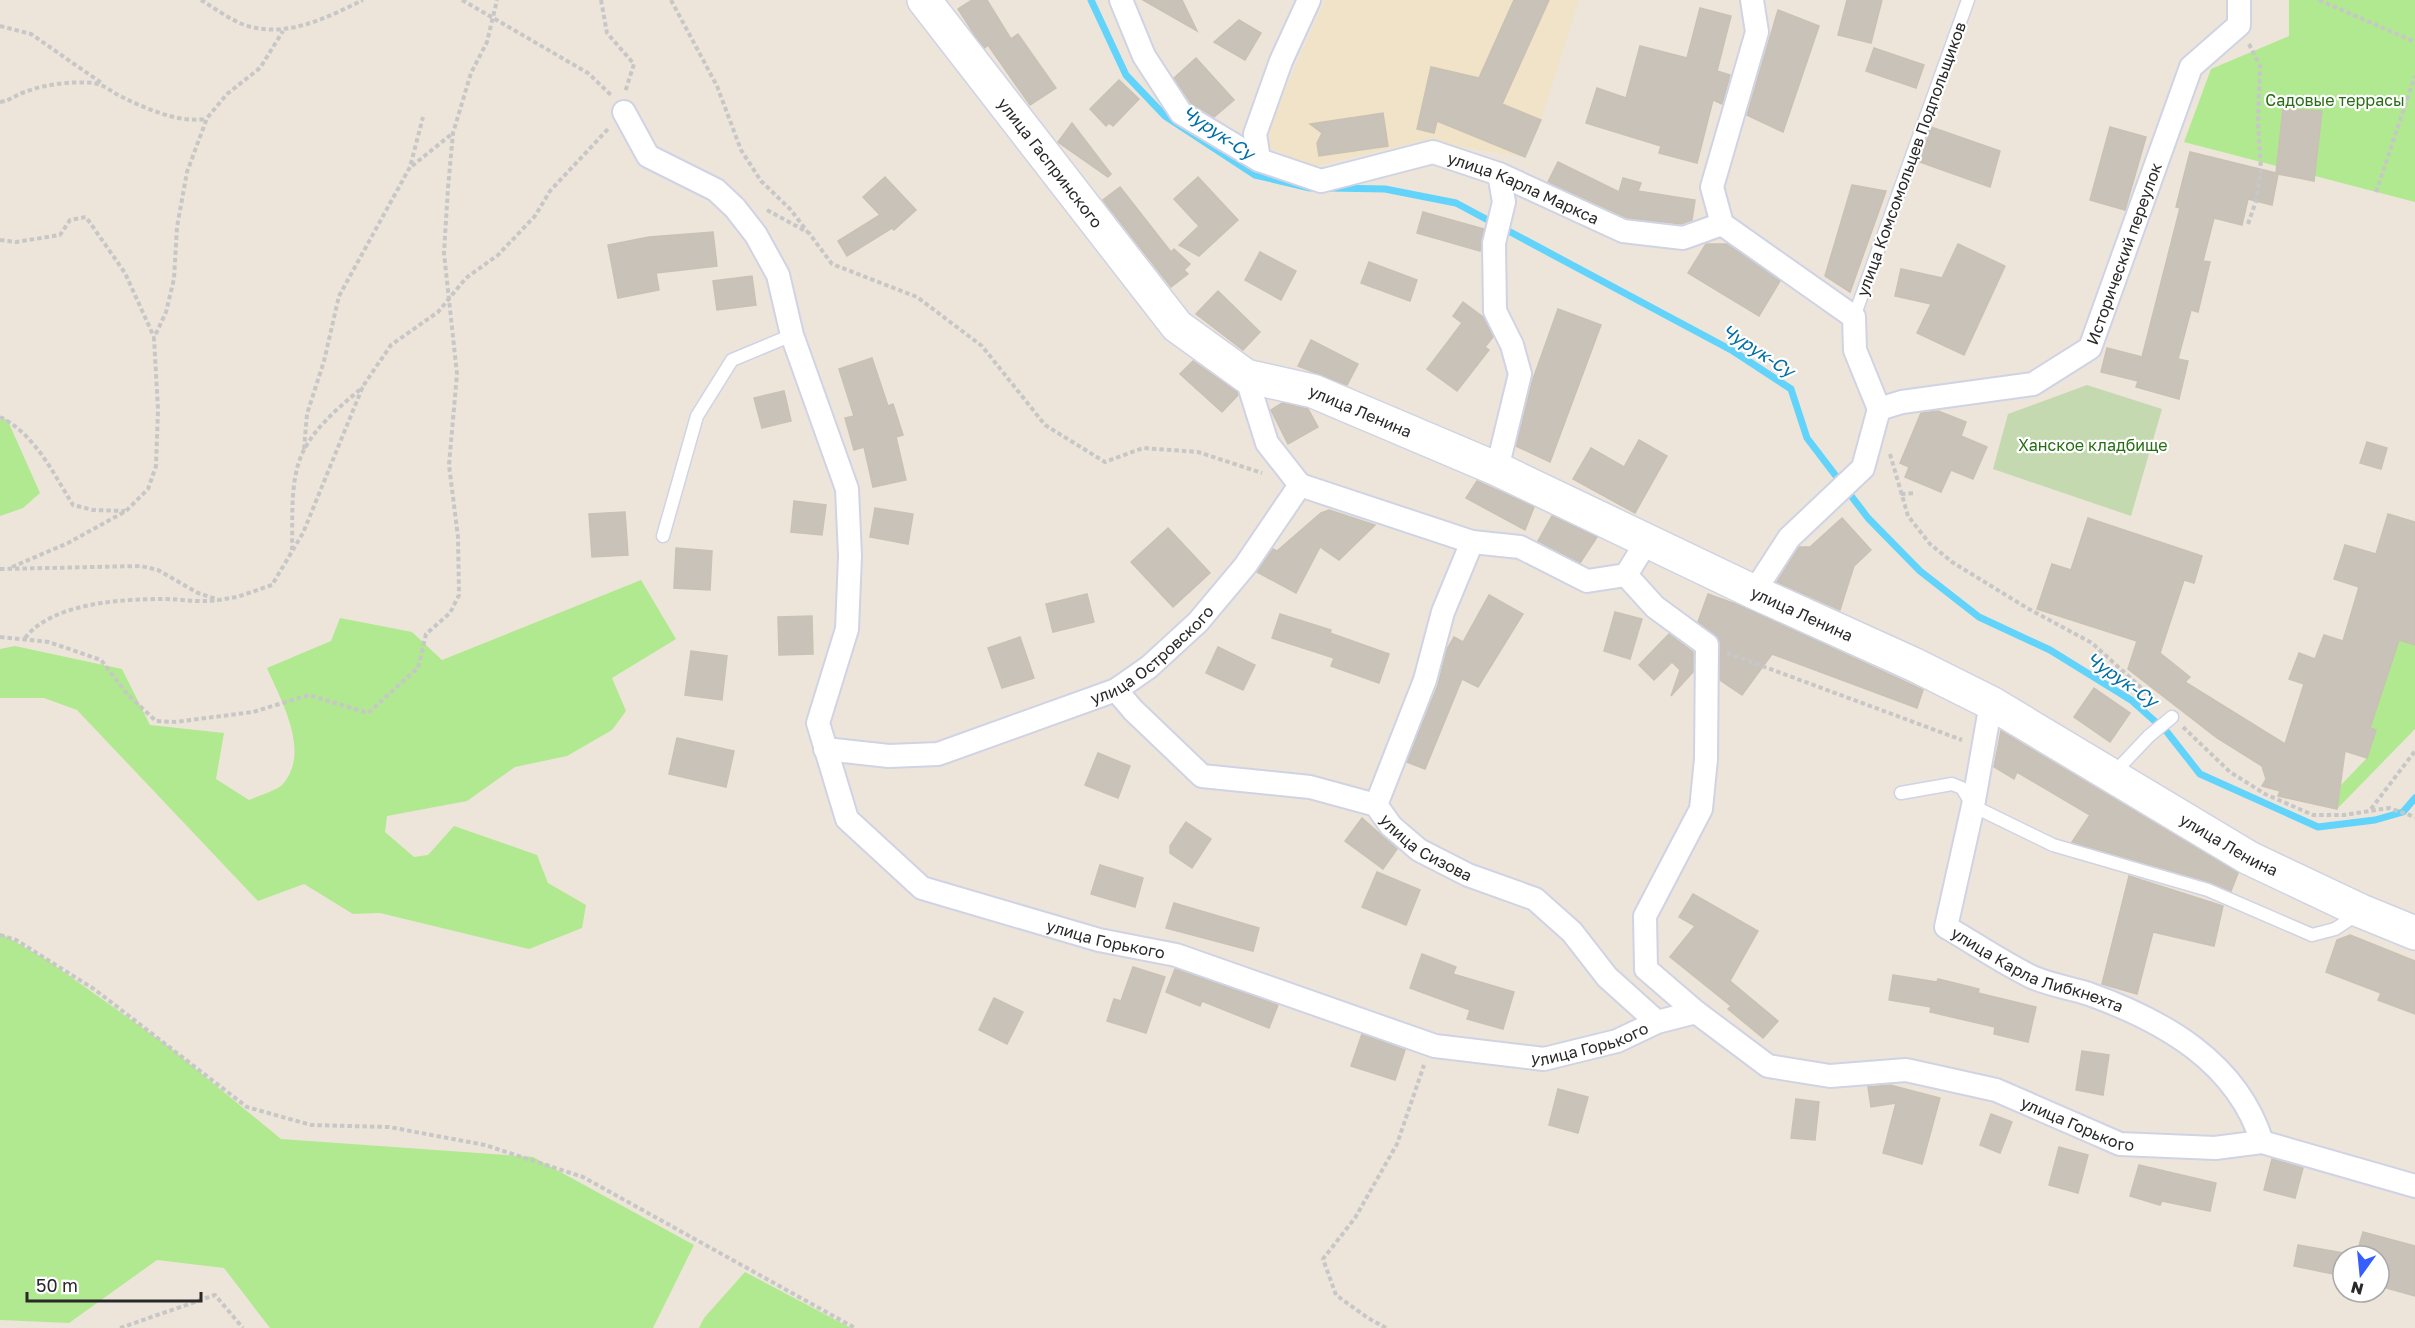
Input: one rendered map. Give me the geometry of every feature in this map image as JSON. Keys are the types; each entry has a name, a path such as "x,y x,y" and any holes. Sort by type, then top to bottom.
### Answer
{"main road":[{"name":"улица Гаспринского","path":"924,0 1177,326"},
{"name":"улица Ленина","path":"1177,326 1246,376 1313,391 1497,469 1991,703 2249,858 2361,911 2415,933"}],"street":[{"name":"улица Карла Маркса","path":"1122,0 1144,56 1181,113 1259,160 1320,181 1433,152 1499,174 1623,231 1683,238 1722,224"},
{"path":"1259,160 1255,134 1281,61 1309,0"},
{"path":"1752,0 1757,32 1712,187 1722,224 1854,317 1855,350 1879,409 1863,468 1824,508 1789,538 1754,592"},
{"path":"2239,0 2239,25"},
{"name":"Исторический переулок","path":"1879,409 1902,402 2033,384 2090,348 2191,67 2239,25"},
{"name":"улица Горького","path":"622,109 648,156 716,190 756,235 778,275 792,335 847,489 850,556 847,629 818,723 847,819 922,888 1099,940 1176,955 1434,1046 1544,1059 1617,1041 1657,1022 1696,1012 1768,1066 1830,1076 1906,1070 1996,1090 2120,1144 2215,1148 2262,1142 2415,1186"},
{"path":"1497,469 1520,374 1512,345 1495,311 1494,243 1504,202 1499,174"},
{"path":"1246,376 1267,443 1300,485 1472,542 1520,547 1587,581 1626,575 1647,541"},
{"name":"улица Островского","path":"825,749 889,756 938,754 1116,690 1149,667 1197,622 1245,566 1300,485"},
{"path":"1376,805 1425,680 1443,612 1472,542"},
{"path":"1626,575 1655,607 1707,645 1706,759 1701,809 1645,915 1646,969 1696,1012"},
{"name":"улица Сизова","path":"1116,690 1133,710 1202,776 1310,787 1376,805 1391,826 1419,850 1468,875 1535,899 1572,932 1607,977 1657,1022"},
{"name":"улица Карла Либкнехта","path":"1991,703 1973,806 1946,927 2034,978 2090,994 2168,1029 2221,1069 2254,1117 2262,1142"}],"lane":[{"name":"улица Комсомольцев Подпольщиков","path":"1854,317 1968,0"},
{"path":"663,536 697,416 732,360 792,335"},
{"path":"2112,775 2149,736 2172,717"},
{"path":"1901,793 1952,784 1962,788 1973,806 2053,845 2208,890 2312,935 2335,929 2361,911"}],"path":[{"path":"201,0 243,24 283,31 331,16 363,0"},
{"path":"462,0 588,73 622,109"},
{"path":"0,637 49,642 101,660 128,695 156,721 175,722 253,712 309,695 368,713 418,668 426,634 450,613 459,595 458,537 449,465 457,374 444,253 453,133 471,73 487,42 497,0"},
{"path":"304,449 317,431 363,386 391,345 438,312 466,278 498,255 535,216 550,191 622,109 634,64 607,33 601,0"},
{"path":"671,0 717,86 741,150 761,181 790,209 832,264 917,297 982,346 1045,425 1105,462 1143,448 1198,452 1300,485"},
{"path":"2319,0 2415,42"},
{"path":"2239,25 2260,66 2258,122 2261,170 2256,201 2248,224"},
{"path":"0,26 31,34 120,96 160,112 195,120 207,118"},
{"path":"154,338 166,312 174,279 177,227 187,172 207,118 227,94 260,68 283,31"},
{"path":"2376,192 2415,76"},
{"path":"0,102 13,100 25,92 66,83 106,86"},
{"path":"292,552 294,493 304,449 307,414 324,361 339,296 410,167 423,117"},
{"path":"410,167 453,133"},
{"path":"762,207 809,233"},
{"path":"0,240 16,242 60,235 70,220 86,217 124,273 154,338 158,410 156,465 148,489 126,511 69,543 0,571"},
{"path":"25,639 30,632 64,612 113,602 165,599 193,603 219,600 237,597 272,585 292,552 327,478 363,386"},
{"path":"0,417 17,426 37,448 73,505 93,510 126,511"},
{"path":"1889,450 1908,516 1930,544 1952,562 2027,609 2092,643 2230,772 2265,794 2313,815 2344,815 2389,808 2415,817"},
{"path":"1901,494 1915,493"},
{"path":"8,569 141,566 158,570 198,593 219,600"},
{"path":"1707,645 1983,748"},
{"path":"2371,809 2415,751"},
{"path":"0,935 16,940 94,989 247,1107 311,1125 389,1127 486,1145 583,1176 855,1328"},
{"path":"1386,1328 1336,1295 1323,1260 1355,1218 1396,1144 1424,1066 1434,1046"},
{"path":"120,1328 215,1295 243,1328"}],"shaded area":[{"path":"1325,0 1579,0 1541,120 1525,157 1422,141 1312,167 1261,144"}],"green space":[{"name":"Садовые террасы","path":"2289,0 2415,0 2415,202 2184,142 2211,69 2289,36"},
{"name":"Ханское кладбище","path":"2087,385 2162,409 2131,516 1993,469 2008,414"},
{"path":"7,419 40,493 23,508 0,516 0,420"},
{"path":"641,580 676,639 612,678 626,711 612,730 567,756 515,767 467,801 387,816 385,832 414,857 428,855 454,826 537,855 548,883 586,905 582,928 529,949 380,913 353,914 304,884 258,901 77,710 44,698 0,698 0,649 15,646 122,669 150,725 224,733 216,779 249,800 280,787 291,771 294,757 291,726 267,668 331,641 340,618 412,632 442,660"},
{"path":"2398,640 2415,645 2415,729 2337,809 2341,785 2367,758 2376,730 2370,728"},
{"path":"0,933 47,960 168,1046 281,1139 533,1157 694,1245 653,1328 270,1328 224,1268 157,1260 69,1323 0,1320"},
{"path":"745,1272 851,1328 699,1328 704,1318"}],"building":[{"path":"972,0 987,0 1011,39 1018,34 1056,88 1030,105 988,45 985,48 976,37 958,9"},
{"path":"1143,0 1182,0 1197,31"},
{"path":"1514,0 1549,0 1502,104 1541,120 1525,157 1437,121 1434,133 1417,129 1431,67 1479,78"},
{"path":"1847,0 1882,0 1871,43 1838,35"},
{"path":"1700,8 1731,16 1717,71 1730,75 1722,104 1713,100 1697,163 1659,153 1661,146 1586,123 1597,88 1626,98 1640,46 1687,58"},
{"path":"1778,10 1819,26 1783,132 1747,115"},
{"path":"1239,20 1261,33 1245,60 1214,42"},
{"path":"1874,48 1924,65 1916,88 1866,71"},
{"path":"1196,58 1234,100 1214,117 1191,103 1174,78"},
{"path":"1119,80 1139,99 1113,126 1109,123 1106,126 1090,109"},
{"path":"2283,109 2322,111 2314,181 2278,174 2272,205 2248,199 2242,225 2214,218 2203,261 2210,262 2198,312 2191,310 2178,359 2188,361 2179,399 2136,387 2138,381 2101,372 2107,348 2142,357 2180,208 2176,207 2190,152 2276,173"},
{"path":"1383,113 1388,146 1319,156 1317,143 1322,133 1310,124"},
{"path":"1072,123 1111,174 1108,177 1058,142"},
{"path":"1931,127 2000,151 1990,187 1920,162"},
{"path":"2110,127 2146,137 2125,210 2090,200"},
{"path":"1558,162 1619,192 1623,178 1641,183 1638,191 1695,200 1692,220 1681,224 1627,218 1548,182"},
{"path":"885,177 916,210 894,230 892,228 847,256 838,241 880,215 863,197"},
{"path":"1198,177 1238,220 1199,256 1179,245 1199,226 1174,199"},
{"path":"1852,185 1886,191 1850,292 1825,276"},
{"path":"1120,187 1171,252 1174,249 1190,264 1184,270 1188,274 1171,287 1103,200"},
{"path":"1423,212 1484,229 1480,251 1417,233"},
{"path":"713,232 717,266 656,273 659,290 618,298 608,245 649,237"},
{"path":"1706,244 1728,244 1780,281 1759,316 1688,273"},
{"path":"1958,244 2005,266 1964,355 1917,333 1931,304 1895,296 1901,269 1942,278"},
{"path":"1260,252 1296,271 1281,300 1245,280"},
{"path":"1369,262 1417,280 1410,301 1361,283"},
{"path":"752,276 756,305 717,310 713,281"},
{"path":"1218,291 1260,332 1243,350 1196,314"},
{"path":"1463,302 1483,317 1493,337 1485,347 1489,350 1457,391 1427,369 1462,323 1453,316"},
{"path":"1558,309 1601,325 1550,462 1516,446 1533,379"},
{"path":"1311,340 1358,364 1347,385 1298,366"},
{"path":"872,358 888,406 893,404 903,435 896,437 906,480 873,487 864,447 854,450 845,418 854,416 839,369"},
{"path":"1193,361 1237,392 1238,395 1222,412 1180,374"},
{"path":"784,391 791,421 762,428 754,398"},
{"path":"1282,403 1308,409 1318,427 1288,444 1271,410"},
{"path":"1938,411 1966,422 1961,436 1987,447 1973,479 1951,470 1941,492 1905,477 1909,467 1900,463 1921,413"},
{"path":"1639,440 1667,456 1635,513 1573,479 1591,448 1624,467"},
{"path":"2367,442 2387,448 2381,469 2360,463"},
{"path":"1477,481 1534,507 1525,530 1466,498"},
{"path":"794,501 826,505 822,535 791,532"},
{"path":"875,508 913,514 908,544 870,537"},
{"path":"1329,510 1375,525 1339,560 1320,547 1296,593 1257,572 1273,549 1277,551 1321,513"},
{"path":"625,512 628,555 592,557 589,514"},
{"path":"2388,514 2415,522 2415,645 2399,640 2370,728 2376,730 2367,758 2345,751 2337,809 2278,796 2280,791 2262,786 2266,779 2262,766 2217,738 2128,669 2137,641 2037,609 2052,564 2071,570 2088,518 2202,556 2194,583 2184,580 2160,653 2190,677 2185,682 2285,744 2304,684 2289,679 2299,653 2315,659 2324,635 2343,641 2359,587 2334,579 2345,545 2376,554"},
{"path":"1552,516 1597,537 1580,563 1538,541"},
{"path":"1842,518 1871,550 1854,566 1840,610 1777,582 1799,547 1810,547"},
{"path":"1168,528 1210,573 1173,607 1131,562"},
{"path":"676,548 712,551 710,590 674,588"},
{"path":"1087,594 1094,622 1053,632 1046,604"},
{"path":"1708,594 1741,606 1923,690 1917,708 1772,654 1742,695 1720,680 1719,639 1698,622"},
{"path":"1489,595 1523,614 1478,687 1462,679 1425,769 1407,762 1438,685 1447,649 1454,637 1463,642"},
{"path":"1615,612 1642,619 1630,659 1604,651"},
{"path":"1280,614 1331,630 1330,633 1389,654 1379,683 1331,666 1334,658 1272,638"},
{"path":"812,616 813,654 779,655 778,617"},
{"path":"1669,634 1693,652 1693,672 1671,696 1680,670 1672,662 1654,680 1639,665"},
{"path":"1020,637 1034,678 1002,688 988,648"},
{"path":"1218,647 1255,665 1243,690 1206,673"},
{"path":"691,651 727,656 722,700 685,695"},
{"path":"2094,688 2130,713 2110,742 2074,717"},
{"path":"2001,731 2238,873 2231,891 2210,882 2072,842 2090,815 2017,772 2014,779 1994,767"},
{"path":"677,738 734,751 726,787 669,774"},
{"path":"1098,753 1130,766 1118,798 1085,785"},
{"path":"1362,818 1397,849 1383,869 1345,841"},
{"path":"1186,822 1211,839 1192,868 1170,853 1170,846"},
{"path":"1100,865 1143,878 1135,907 1091,894"},
{"path":"1377,872 1420,890 1406,925 1362,907"},
{"path":"2129,876 2223,906 2214,946 2153,932 2137,994 2102,984"},
{"path":"1693,894 1758,931 1730,981 1778,1021 1763,1038 1728,1009 1731,1006 1670,957 1695,926 1679,917"},
{"path":"1174,903 1259,928 1253,951 1166,928"},
{"path":"2350,935 2415,961 2415,1014 2378,1000 2381,993 2326,972 2337,940"},
{"path":"1422,954 1456,967 1453,974 1514,992 1503,1029 1467,1019 1470,1010 1410,988"},
{"path":"1133,967 1165,977 1146,1033 1107,1021 1114,999 1121,1001"},
{"path":"1175,969 1278,1005 1269,1028 1202,1001 1200,1006 1166,992"},
{"path":"1893,975 1937,982 1938,979 1979,989 1978,993 2036,1007 2028,1042 1994,1034 1995,1027 1930,1012 1931,1007 1889,1000"},
{"path":"994,998 1023,1012 1007,1044 979,1030"},
{"path":"1362,1034 1405,1050 1395,1080 1351,1066"},
{"path":"2082,1051 2109,1055 2103,1095 2076,1090"},
{"path":"1890,1085 1940,1098 1922,1164 1883,1153 1896,1103 1871,1107 1868,1087"},
{"path":"1558,1089 1588,1097 1578,1133 1549,1125"},
{"path":"1796,1099 1819,1102 1815,1140 1791,1138"},
{"path":"1991,1114 2012,1122 2000,1153 1980,1145"},
{"path":"2059,1147 2088,1155 2078,1193 2049,1185"},
{"path":"2272,1159 2303,1168 2295,1198 2264,1190"},
{"path":"2139,1165 2216,1183 2210,1211 2162,1201 2160,1205 2130,1196"},
{"path":"2363,1232 2415,1246 2415,1296 2391,1289 2391,1244 2360,1244"},
{"path":"2298,1245 2331,1251 2331,1274 2294,1266"}],"waterway":[{"name":"Чурук-Су","path":"1091,0 1126,75 1165,116 1255,175 1310,188"},
{"name":"Чурук-Су","path":"1330,188 1385,189 1456,203 1733,351 1791,389 1807,438 1868,518 1920,571 1979,617 2050,650 2131,700 2167,732 2200,774 2318,827 2375,820 2403,812 2415,798"}]}
